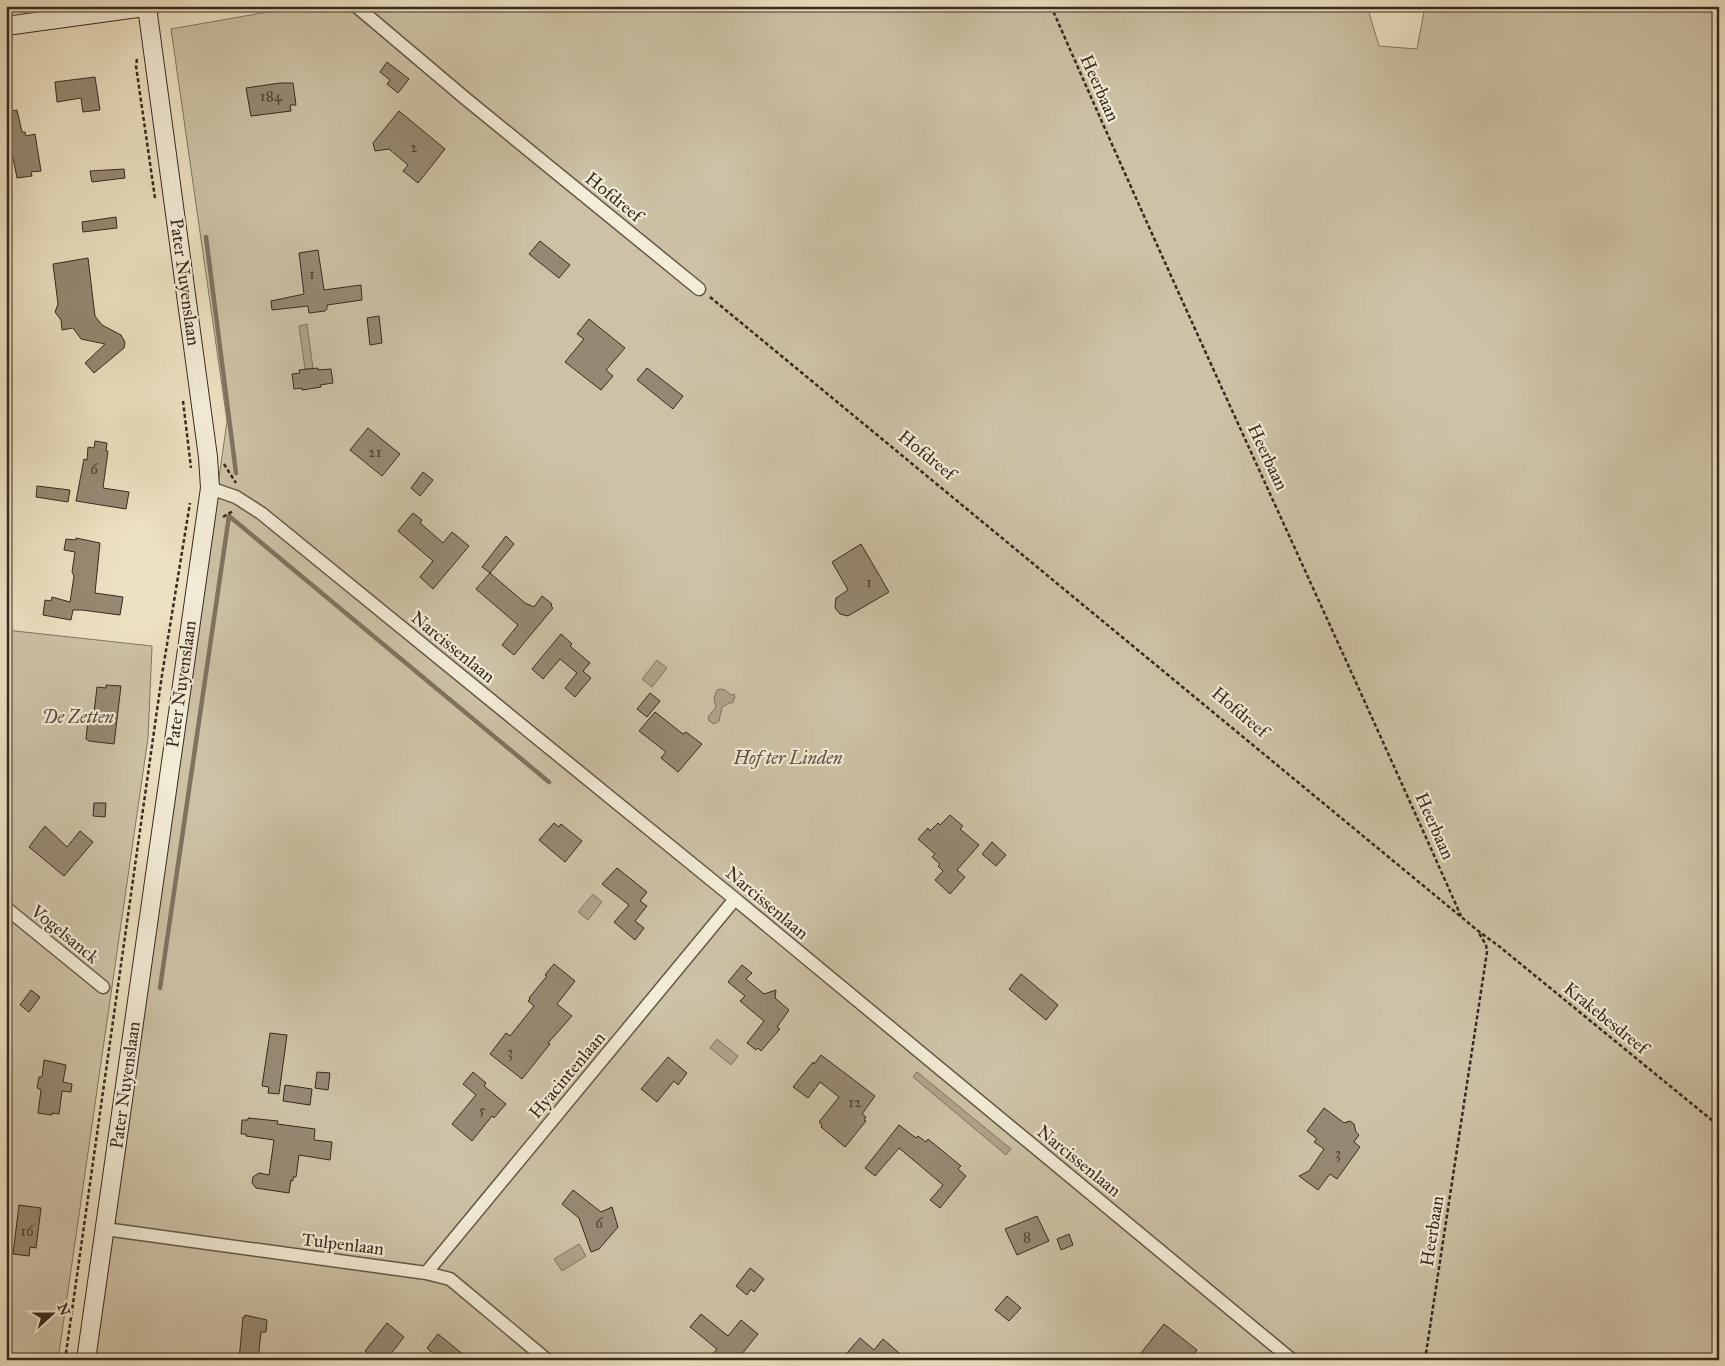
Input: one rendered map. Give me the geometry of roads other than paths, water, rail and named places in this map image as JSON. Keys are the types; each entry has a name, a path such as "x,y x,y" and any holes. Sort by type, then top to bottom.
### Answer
{"street":[{"name":"Hofdreef","path":"356,6 466,99 699,288"},
{"path":"6,26 150,7"},
{"name":"Pater Nuyenslaan","path":"86,1360 210,488 208,457 150,7"},
{"name":"Narcissenlaan","path":"210,488 236,497 255,509 735,899 1292,1360"},
{"name":"Hyacintenlaan","path":"426,1273 735,899"},
{"name":"Vogelsanck","path":"6,908 103,987"},
{"name":"Tulpenlaan","path":"105,1229 426,1273 450,1279 547,1360"}],"waterway":[{"path":"206,237 236,473"},
{"path":"160,988 229,516 549,782"}],"park label":[{"name":"De Zetten","path":"78,717"},
{"name":"Hof ter Linden","path":"788,758"}]}
